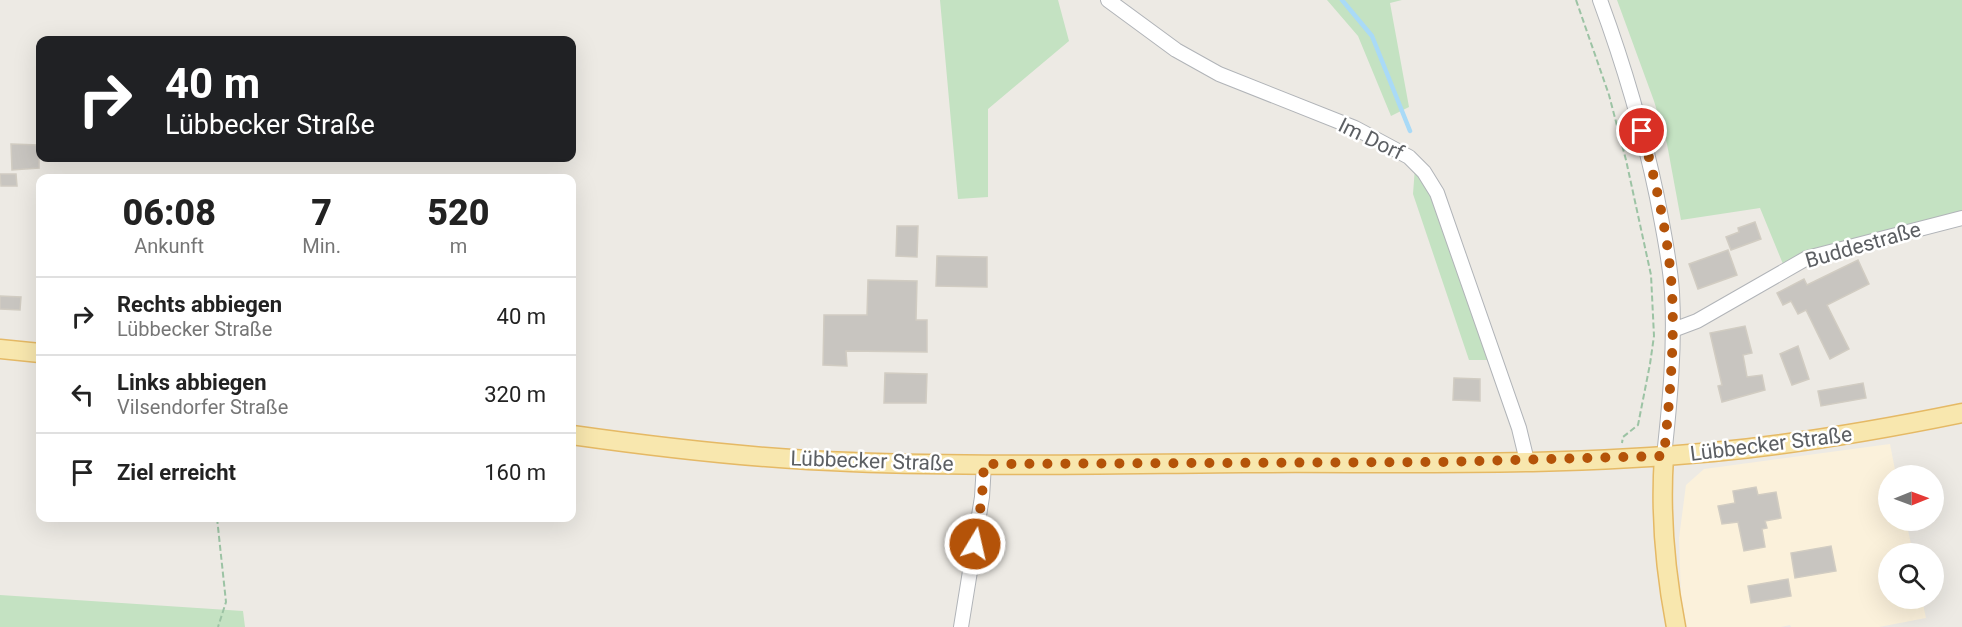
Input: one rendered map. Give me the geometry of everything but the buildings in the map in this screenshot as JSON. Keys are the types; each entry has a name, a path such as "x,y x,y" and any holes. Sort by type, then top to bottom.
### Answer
{"main road":[{"path":"0,349 36,353"},
{"name":"Lübbecker Straße","path":"576,436 679,450 849,462 984,464 1527,461 1664,456 1794,444 1962,413"},
{"path":"1664,456 1662,495 1664,545 1676,627"}],"street":[{"name":"Im Dorf","path":"1108,0 1176,50 1210,69 1371,136 1409,157 1424,172 1441,204 1519,428 1527,461"},
{"path":"1600,0 1631,91 1647,150 1667,248 1672,290 1673,330 1664,456"},
{"name":"Buddestraße","path":"1673,330 1697,321 1806,258 1962,218"},
{"path":"961,627 982,497 984,464"}],"path":[{"path":"1576,0 1609,95 1651,275 1653,336 1650,364 1638,425 1623,437 1620,458"},
{"path":"217,522 226,602 218,627"}],"shaded area":[{"path":"1890,444 1894,465 1878,465 1878,531 1908,531 1911,543 1878,543 1878,609 1924,609 1926,618 1879,627 1791,627 1790,625 1781,627 1687,627 1681,596 1679,538 1686,485 1704,469"}],"green space":[{"path":"940,0 1058,0 1069,41 988,109 988,197 958,199"},
{"path":"1327,0 1402,0 1390,3 1409,107 1391,116 1358,36"},
{"path":"1617,0 1962,0 1962,212 1816,248 1783,264 1760,208 1681,220 1667,144 1654,101"},
{"path":"1415,167 1431,188 1489,360 1469,360 1413,194"},
{"path":"0,595 243,611 245,627 0,627"}],"waterway":[{"path":"1342,0 1372,36 1410,131"}],"route":[{"path":"975,544 984,464 1527,461 1664,456 1673,337 1672,290 1667,248 1642,131"}]}
